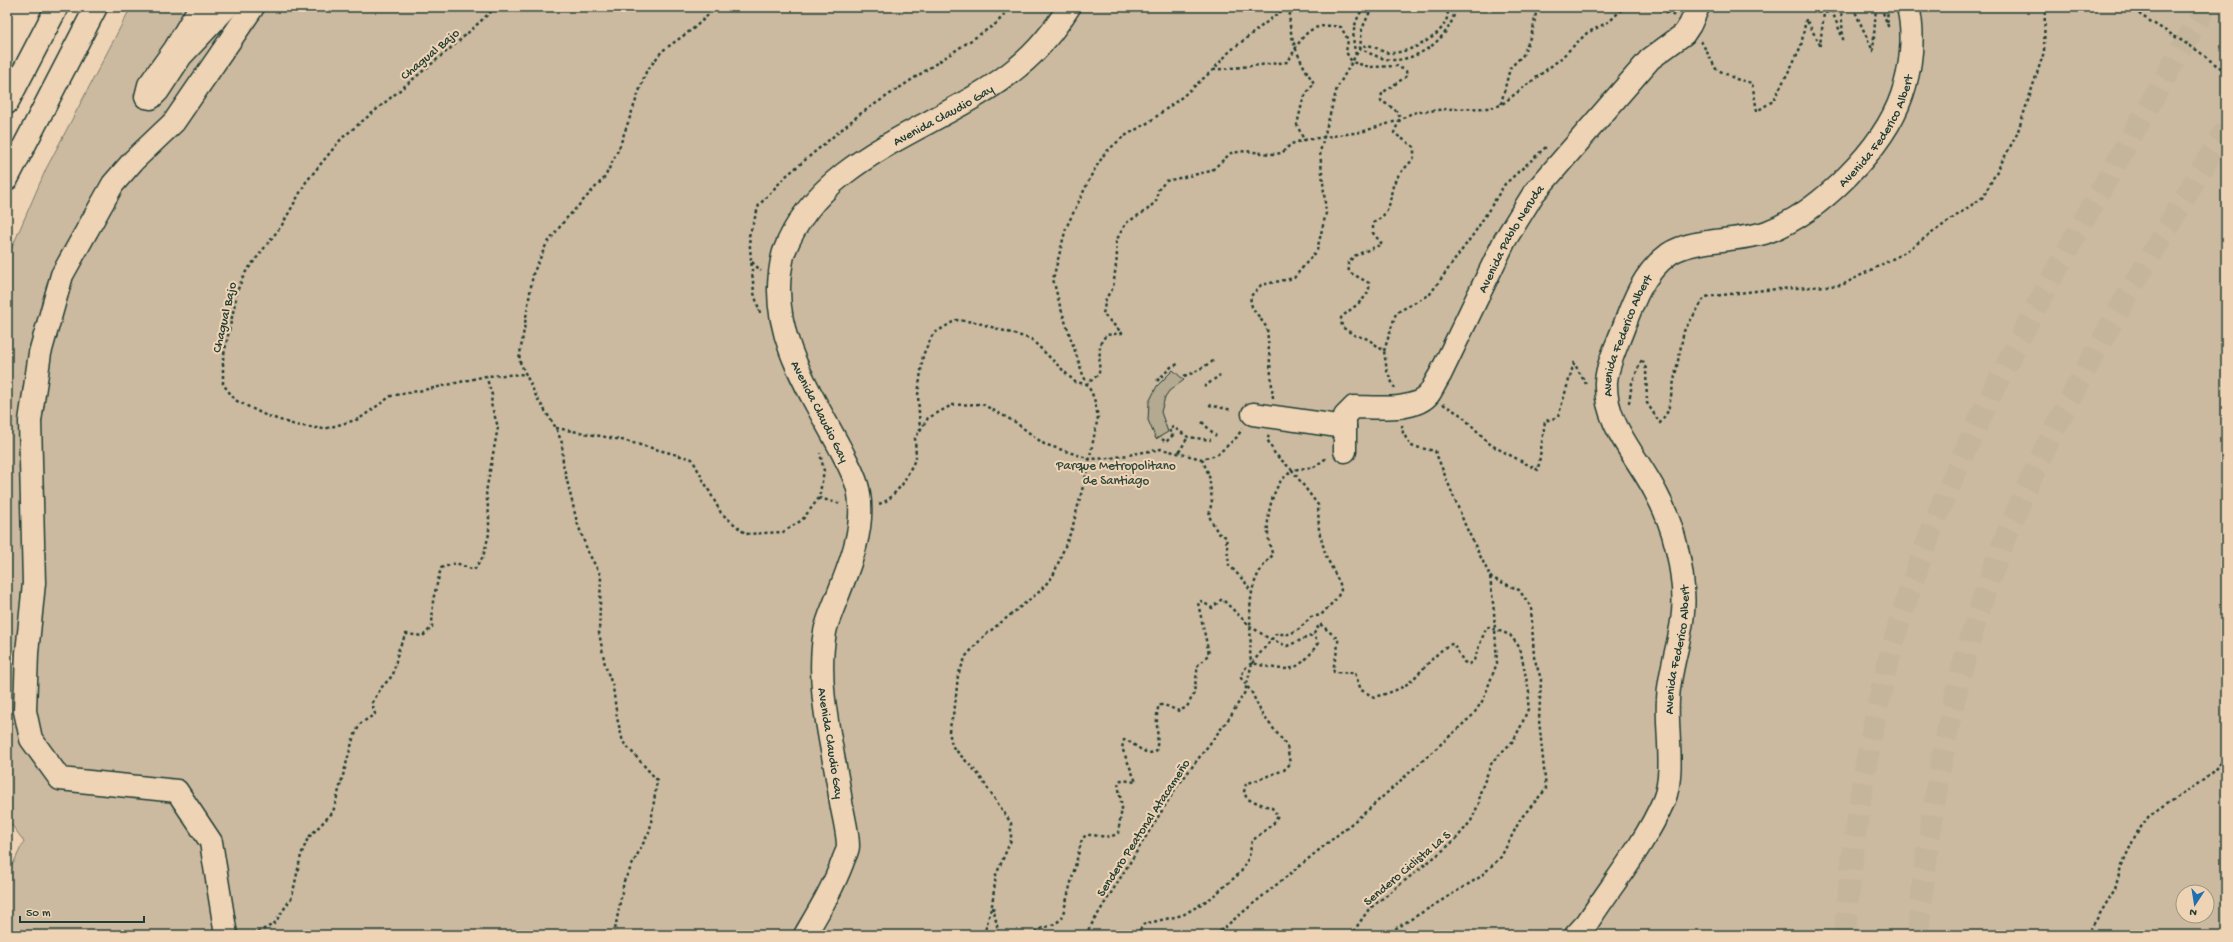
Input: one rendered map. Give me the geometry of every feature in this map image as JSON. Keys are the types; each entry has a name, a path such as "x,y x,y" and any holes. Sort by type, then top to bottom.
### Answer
{"main road":[{"path":"7,103 57,7"},
{"path":"7,179 96,7"},
{"path":"200,7 175,49 149,85 146,97 151,98 158,91 181,56 227,7"},
{"path":"226,935 211,842 177,791 60,779 31,739 26,711 27,653 34,583 30,421 40,353 62,275 113,184 134,160 174,122 253,7"},
{"name":"Avenida Claudio Gay","path":"805,935 834,886 848,847 824,703 822,655 826,628 862,524 859,491 847,463 795,365 787,340 780,312 779,288 783,255 802,219 821,194 844,173 994,85 1010,73 1043,42 1068,7"},
{"name":"Avenida Pablo Neruda","path":"1428,395 1440,375 1505,240 1534,193 1650,59 1688,28 1698,7"},
{"name":"Avenida Federico Albert","path":"1576,935 1587,923 1640,842 1665,798 1669,781 1668,691 1683,613 1683,588 1676,543 1657,494 1611,416 1606,395 1606,379 1614,353 1639,291 1655,265 1673,252 1699,244 1748,237 1768,232 1790,220 1834,187 1876,142 1901,97 1908,70 1911,35 1908,7"},
{"path":"1345,451 1345,416 1354,407 1399,406 1418,403 1428,395"},
{"path":"1242,412 1345,427"}],"path":[{"name":"Chagual Bajo","path":"496,7 458,42 342,138 306,182 282,226 245,273 238,289 223,359 223,384 235,400 266,416 295,425 324,429 359,419 391,396 486,376 526,374"},
{"path":"614,935 624,881 650,830 657,780 623,742 617,718 613,687 605,665 599,632 601,576 588,552 577,522 563,464 562,443 556,428 537,398 519,360 533,274 546,245 565,220 605,177 619,148 646,72 662,51 694,28 717,7"},
{"path":"761,315 754,293 749,236 759,205 786,176 860,114 997,23 1010,7"},
{"path":"984,935 992,904 996,875 1011,840 1011,823 978,774 952,746 949,731 955,706 958,675 966,656 984,636 1039,592 1053,576 1072,529 1090,459 1098,417 1094,398 1087,384 1060,306 1053,279 1066,228 1093,172 1105,153 1123,137 1150,122 1182,97 1213,70 1230,51 1286,7"},
{"path":"1291,7 1288,18 1296,47 1307,72 1314,82 1303,99 1297,125 1304,140"},
{"path":"1356,56 1353,42 1354,29 1357,18 1364,7"},
{"path":"1136,935 1144,924 1183,915 1217,893 1241,872 1249,857 1252,841 1275,822 1278,816 1272,808 1247,799 1244,792 1246,784 1284,770 1290,764 1287,746 1262,714 1248,687 1241,678 1244,669 1252,663 1276,634 1290,634 1299,629 1311,617 1325,612 1341,590 1340,584 1326,556 1319,531 1318,505 1292,470 1275,454 1267,439 1273,429 1275,417 1267,328 1252,307 1250,297 1261,285 1294,278 1318,250 1326,213 1320,152 1337,88 1360,48 1362,29 1372,7"},
{"path":"1360,48 1364,45 1373,45 1386,53 1400,53 1417,46 1433,36 1443,27 1447,17 1447,7"},
{"path":"1360,48 1370,54 1388,59 1396,60 1415,55 1428,48 1446,32 1454,18 1455,7"},
{"path":"1533,7 1535,13"},
{"path":"1501,105 1510,68 1523,55 1533,30 1535,13 1538,7"},
{"path":"1087,384 1098,374 1100,344 1106,334 1122,333 1103,314 1106,298 1113,288 1118,257 1116,241 1126,223 1147,210 1156,201 1158,190 1166,181 1211,171 1231,153 1246,151 1270,154 1282,153 1291,144 1304,140 1361,132 1400,120 1412,113 1446,109 1490,108 1501,105 1559,60 1587,33 1610,21 1624,7"},
{"path":"1655,7 1676,16 1702,42 1716,69 1736,79 1752,83 1757,111 1773,101 1801,46 1806,19 1820,45 1824,12 1832,11 1843,39 1841,7"},
{"path":"1853,7 1873,51 1876,7"},
{"path":"1881,7 1888,26 1887,7"},
{"path":"1628,406 1632,383 1642,359 1646,369 1647,403 1660,423 1668,411 1684,331 1705,297 1764,290 1842,285 1902,254 1983,197 2018,134 2044,52 2045,7"},
{"path":"2129,7 2163,31 2196,50 2212,64 2226,71"},
{"path":"1213,70 1288,62 1304,34 1314,28 1328,25 1341,27 1348,40 1346,52 1352,62 1370,67 1397,66 1406,71 1407,76 1382,93 1381,101 1392,107 1400,120"},
{"path":"1215,935 1368,810 1473,715 1483,700 1497,663 1490,576 1466,527 1435,451 1412,446 1403,433 1399,401 1387,371 1384,350 1368,339 1354,335 1342,327 1341,318 1364,299 1370,288 1369,283 1348,272 1348,263 1354,256 1382,244 1373,233 1373,224 1383,218 1392,202 1391,193 1398,176 1414,157 1414,148 1394,134 1400,120"},
{"path":"920,431 918,395 922,355 933,334 956,320 975,322 1031,339 1075,382 1087,384"},
{"path":"1184,376 1193,374 1216,360"},
{"path":"1428,395 1461,415 1491,445 1538,470 1545,420 1558,416 1574,363 1588,388"},
{"path":"1156,380 1171,367 1178,364"},
{"path":"1204,387 1220,375"},
{"path":"252,935 274,924 292,897 301,855 308,838 333,812 353,739 360,724 376,714 372,703 381,688 393,675 399,648 406,634 423,636 432,627 433,600 441,568 456,563 474,570 484,557 489,534 486,492 498,427 491,404 492,395 486,376"},
{"path":"861,510 888,500 902,486 916,458 916,438 928,418 952,405 982,404 1015,422 1044,444 1090,459 1118,457 1161,449 1179,452 1202,459 1217,455 1237,437 1242,412 1209,406"},
{"path":"1202,422 1216,436"},
{"path":"1162,439 1166,442 1173,435 1169,430 1173,427 1188,437 1211,440"},
{"path":"556,428 622,440 692,459 721,512 746,534 783,532 802,520 820,498 824,471 818,448"},
{"path":"1179,452 1188,437"},
{"path":"1292,470 1314,467 1330,456 1345,451"},
{"path":"1202,459 1209,475 1212,500 1209,516 1218,533 1226,537 1230,565 1245,582 1251,592"},
{"name":"Sendero Peatonal Atacameño","path":"1084,935 1176,788 1230,717 1248,687 1252,663 1250,657 1251,592 1259,569 1273,555 1268,542 1267,522 1279,483 1292,470"},
{"path":"1385,935 1480,877 1501,857 1521,818 1546,789 1539,720 1541,679 1534,656 1531,607 1519,590 1490,576"},
{"path":"1030,935 1035,930 1056,924 1062,918 1082,839 1086,835 1108,837 1114,836 1118,833 1122,808 1118,783 1120,780 1136,782 1122,748 1124,740 1130,741 1148,753 1156,751 1158,745 1157,718 1160,705 1180,711 1188,707 1194,693 1198,666 1209,654 1198,602 1201,601 1212,608 1222,599 1250,626 1272,640 1287,646 1313,635 1320,624 1338,639 1339,648 1334,664 1334,672 1355,673 1361,690 1374,697 1407,684 1423,671 1445,646 1453,644 1464,662 1469,664 1472,662 1484,630 1489,627 1495,629"},
{"name":"Sendero Ciclista La S","path":"1351,935 1369,909 1456,840 1471,821 1479,803 1480,793 1492,762 1513,741 1521,726 1528,709 1529,692 1520,648 1514,637 1495,629"},
{"path":"1252,663 1282,670 1293,668 1304,662 1318,643 1313,635"},
{"path":"2087,935 2115,889 2121,867 2136,834 2149,816 2205,779 2226,758"},
{"path":"992,904 999,935"}],"green space":[{"name":"Parque Metropolitano de Santiago","path":"131,7 2226,7 2226,935 7,935 7,867 13,864 24,841 7,819 7,259 46,169"}],"building":[{"path":"1173,370 1184,380 1169,391 1165,397 1161,412 1168,432 1156,439 1148,420 1149,402 1157,386"}],"tunnel":[{"path":"1845,935 1860,799 1877,709 1900,621 1930,534 1966,448 2028,322 2155,94 2206,7"},
{"path":"1918,935 1929,836 1946,738 1970,641 2002,546 2025,491 2050,438 2078,385 2106,333 2226,128"}]}
